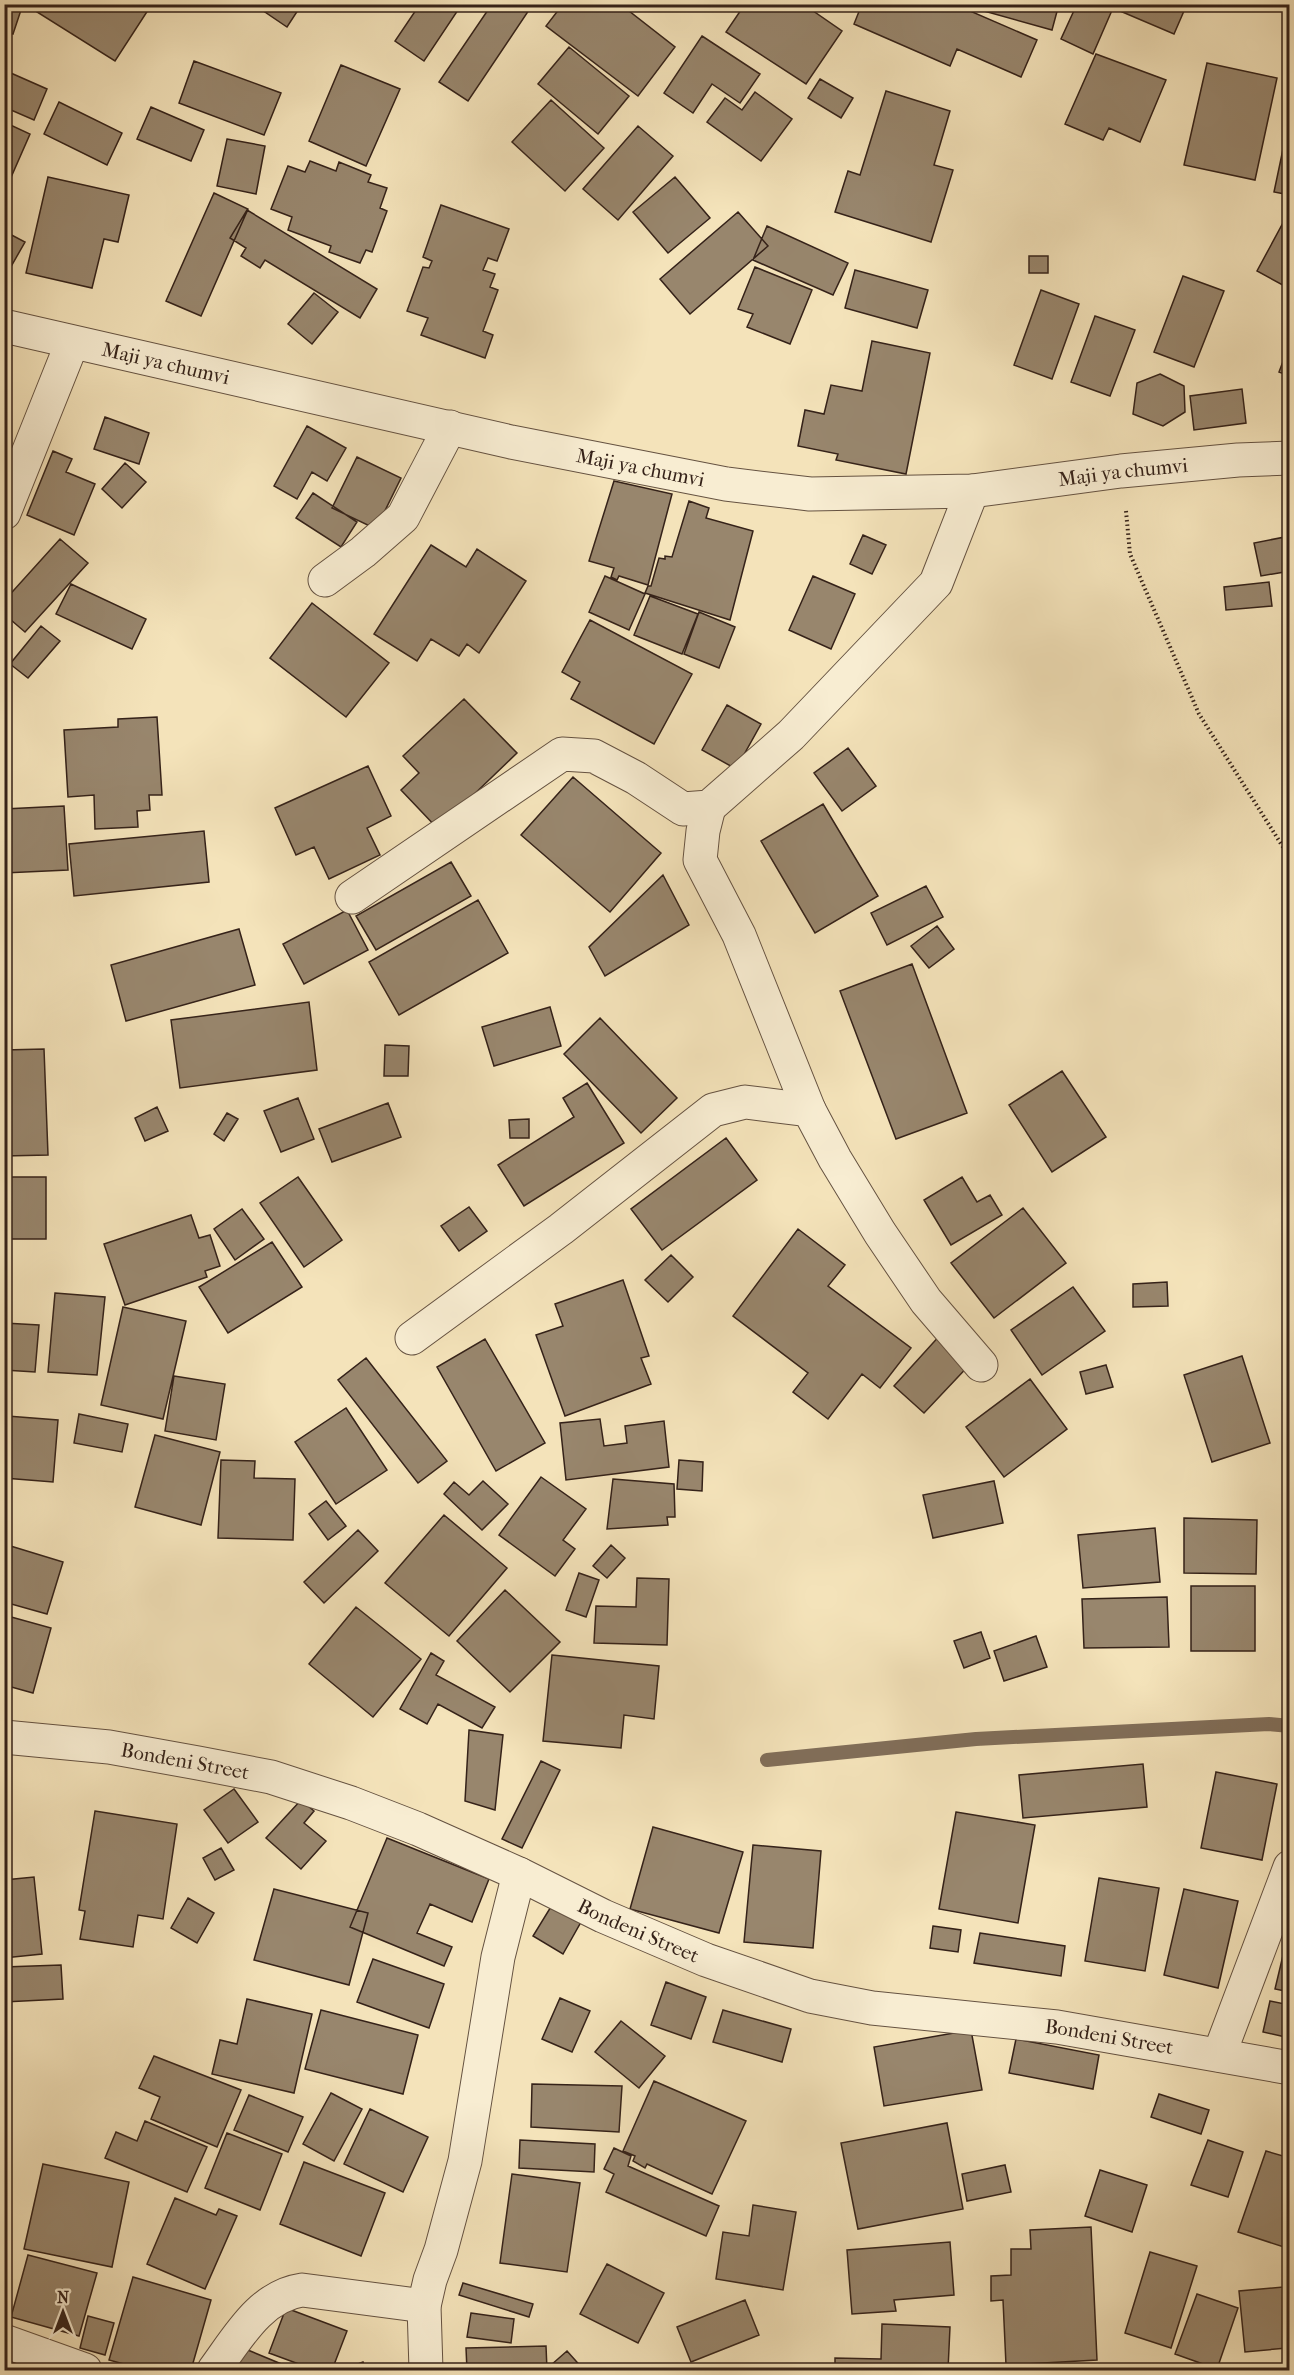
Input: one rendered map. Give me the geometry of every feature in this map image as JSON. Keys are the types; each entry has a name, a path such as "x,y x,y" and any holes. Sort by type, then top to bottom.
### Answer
{"street":[{"name":"Maji ya chumvi","path":"4,326 511,442 726,484 810,494 972,491 1121,471 1238,460 1290,458"},
{"path":"4,513 72,343"},
{"path":"325,580 363,552 403,517 450,427"},
{"path":"972,491 936,583 791,735 709,807 703,831 700,860 739,935 809,1110 834,1159 880,1233 926,1300 981,1365"},
{"path":"352,897 562,754 594,756 636,778 683,809 709,807"},
{"path":"412,1338 561,1229 713,1110 745,1102 809,1110"},
{"name":"Bondeni Street","path":"7,1740 109,1747 272,1777 351,1803 418,1829 519,1874 603,1916 706,1960 810,1996 872,2008 1057,2027 1290,2068"},
{"path":"1219,2055 1290,1867"},
{"path":"426,2370 424,2306 465,2161 498,1957 519,1874"},
{"path":"214,2370 264,2306 287,2292 302,2290 424,2306"},
{"path":"4,2340 85,2370"}],"path":[{"path":"1121,471 1130,554 1169,647 1199,714 1290,858"}],"building":[{"path":"4,4 23,4 13,34 4,31"},
{"path":"41,4 152,4 115,61 37,12"},
{"path":"253,4 302,4 287,27"},
{"path":"420,4 462,4 424,61 395,41"},
{"path":"492,4 533,4 468,101 439,82"},
{"path":"563,4 620,4 675,47 638,96 546,26"},
{"path":"745,4 803,4 842,31 806,84 726,32"},
{"path":"862,4 954,4 1037,40 1021,77 957,49 950,66 854,24"},
{"path":"959,4 1059,4 1052,30"},
{"path":"1077,4 1187,4 1174,34 1113,8 1093,54 1061,39"},
{"path":"702,36 760,74 740,103 712,84 693,113 664,93"},
{"path":"569,47 629,96 598,134 538,84"},
{"path":"1096,54 1166,80 1140,142 1109,128 1103,140 1065,124"},
{"path":"194,61 281,93 264,135 179,103"},
{"path":"1207,63 1277,78 1255,180 1184,165"},
{"path":"341,65 400,89 366,166 309,141"},
{"path":"4,70 47,89 34,120 4,107"},
{"path":"820,79 853,98 841,118 808,98"},
{"path":"886,91 950,111 934,165 953,170 931,242 835,212 848,171 860,175"},
{"path":"755,92 792,119 761,161 707,122 725,98 742,110"},
{"path":"551,100 604,148 565,191 512,142"},
{"path":"59,102 122,133 107,165 44,134"},
{"path":"151,107 204,130 191,161 137,139"},
{"path":"1290,116 1290,195 1274,192"},
{"path":"4,122 30,134 5,191 4,191"},
{"path":"638,126 673,156 618,220 583,189"},
{"path":"227,139 265,146 256,194 217,186"},
{"path":"310,161 336,171 339,162 371,175 368,182 387,188 380,208 387,211 372,252 366,250 360,263 329,252 331,246 288,230 292,217 271,209 288,166 305,172"},
{"path":"48,177 129,195 118,242 104,239 92,288 26,273"},
{"path":"675,177 710,218 668,253 633,212"},
{"path":"214,193 248,209 201,316 166,301"},
{"path":"441,205 509,229 497,261 488,258 483,270 495,274 490,287 498,290 483,331 493,335 485,358 421,335 428,318 407,311 423,267 429,268 432,261 423,257"},
{"path":"247,210 377,289 360,318 265,260 260,268 241,256 246,248 230,238"},
{"path":"738,212 768,246 690,314 660,279"},
{"path":"1284,221 1290,224 1290,289 1257,271"},
{"path":"767,226 848,263 833,295 753,260"},
{"path":"4,231 25,242 4,279"},
{"path":"1029,256 1048,256 1048,273 1029,273"},
{"path":"755,267 812,290 790,344 747,327 753,314 738,309"},
{"path":"855,270 928,290 917,328 845,308"},
{"path":"1183,276 1224,291 1194,367 1154,352"},
{"path":"1041,290 1079,304 1052,379 1014,365"},
{"path":"314,293 338,312 312,344 288,324"},
{"path":"1095,316 1135,330 1110,396 1071,382"},
{"path":"872,341 930,353 906,474 836,460 838,454 798,446 805,410 824,414 831,385 862,391"},
{"path":"1290,343 1290,376 1279,372"},
{"path":"1160,374 1184,386 1185,412 1163,426 1133,414 1137,383"},
{"path":"1242,389 1246,423 1194,430 1190,396"},
{"path":"105,417 149,433 139,464 94,449"},
{"path":"307,426 346,448 327,481 312,472 297,499 274,486"},
{"path":"53,451 72,459 66,472 95,484 74,535 27,515"},
{"path":"357,457 401,478 376,529 332,508"},
{"path":"125,463 146,482 122,508 102,489"},
{"path":"614,481 672,494 648,585 619,576 617,580 611,577 614,568 589,561"},
{"path":"313,493 357,522 341,547 296,518"},
{"path":"689,501 709,508 706,518 753,531 730,620 645,593 648,586 651,586 659,558 672,557"},
{"path":"863,535 886,545 872,574 850,564"},
{"path":"1290,536 1290,571 1261,576 1254,543"},
{"path":"60,539 88,563 25,632 4,614 4,601"},
{"path":"431,545 466,567 477,549 526,581 479,653 467,644 459,656 431,639 417,661 374,634"},
{"path":"605,576 645,594 629,630 589,612"},
{"path":"813,576 855,594 831,649 789,630"},
{"path":"1269,582 1272,606 1226,610 1224,587"},
{"path":"71,584 146,619 132,649 56,614"},
{"path":"650,596 698,614 682,654 634,635"},
{"path":"312,603 389,663 346,717 270,658"},
{"path":"699,612 735,627 719,668 684,654"},
{"path":"590,620 692,674 654,744 571,699 580,682 562,672"},
{"path":"41,626 60,641 28,678 10,664"},
{"path":"464,699 517,753 438,829 401,790 419,773 403,756"},
{"path":"727,705 761,724 736,769 702,750"},
{"path":"157,717 162,795 149,795 150,810 137,811 138,827 95,829 94,795 68,797 64,730 118,727 118,719"},
{"path":"848,748 876,786 842,811 814,773"},
{"path":"368,766 391,816 367,828 380,855 329,879 314,847 296,855 275,808"},
{"path":"573,777 661,853 610,912 521,835"},
{"path":"823,804 878,896 815,933 761,841"},
{"path":"64,806 68,870 4,873 4,809"},
{"path":"204,831 209,882 74,896 69,844"},
{"path":"451,862 471,896 376,950 356,916"},
{"path":"663,875 689,925 605,976 589,947"},
{"path":"926,886 943,917 887,945 871,913"},
{"path":"478,900 508,953 399,1015 369,962"},
{"path":"347,910 368,950 304,984 283,944"},
{"path":"937,926 954,949 929,968 911,946"},
{"path":"239,929 255,985 126,1021 111,965"},
{"path":"912,964 967,1113 896,1139 840,991"},
{"path":"309,1002 317,1070 180,1088 171,1020"},
{"path":"550,1007 561,1046 494,1066 482,1027"},
{"path":"600,1018 677,1098 641,1133 564,1054"},
{"path":"385,1045 409,1046 408,1076 384,1076"},
{"path":"44,1049 48,1155 4,1156 4,1050"},
{"path":"1062,1071 1106,1137 1052,1172 1009,1105"},
{"path":"587,1083 624,1143 524,1206 498,1165 574,1117 563,1098"},
{"path":"298,1098 314,1139 281,1152 264,1111"},
{"path":"388,1103 401,1137 332,1162 319,1129"},
{"path":"157,1107 168,1131 145,1141 135,1118"},
{"path":"227,1113 238,1119 224,1141 214,1134"},
{"path":"529,1119 529,1138 510,1138 509,1120"},
{"path":"726,1138 757,1180 662,1250 631,1209"},
{"path":"4,1177 46,1177 46,1239 4,1239"},
{"path":"298,1177 342,1240 304,1267 260,1203"},
{"path":"962,1177 977,1202 990,1195 1002,1215 951,1245 924,1200"},
{"path":"469,1207 487,1231 459,1251 441,1226"},
{"path":"1023,1208 1066,1263 994,1318 951,1263"},
{"path":"242,1209 264,1239 235,1260 214,1229"},
{"path":"191,1215 199,1238 210,1235 220,1266 205,1271 207,1277 125,1305 104,1244"},
{"path":"798,1229 845,1265 828,1286 911,1348 880,1388 862,1374 828,1419 793,1392 808,1373 733,1316"},
{"path":"272,1242 302,1287 228,1333 199,1287"},
{"path":"671,1255 693,1277 668,1302 645,1280"},
{"path":"623,1280 649,1356 641,1358 651,1384 565,1416 536,1335 563,1326 555,1304"},
{"path":"1167,1282 1168,1306 1133,1307 1133,1284"},
{"path":"1073,1287 1105,1331 1042,1375 1011,1330"},
{"path":"55,1293 105,1297 97,1375 48,1372"},
{"path":"123,1307 186,1321 163,1419 101,1405"},
{"path":"4,1323 39,1325 35,1372 4,1370"},
{"path":"942,1333 973,1361 924,1413 894,1386"},
{"path":"485,1339 545,1443 496,1471 437,1367"},
{"path":"1242,1356 1270,1443 1212,1462 1184,1375"},
{"path":"366,1358 447,1461 418,1483 338,1380"},
{"path":"1106,1365 1113,1387 1086,1394 1080,1372"},
{"path":"174,1376 225,1384 216,1440 165,1431"},
{"path":"1030,1379 1067,1429 1004,1477 966,1427"},
{"path":"346,1408 387,1470 336,1504 295,1442"},
{"path":"79,1414 128,1424 122,1452 74,1443"},
{"path":"7,1416 58,1420 53,1482 4,1478"},
{"path":"600,1419 604,1446 627,1443 625,1426 664,1421 669,1467 566,1480 560,1423"},
{"path":"155,1435 220,1452 201,1525 135,1507"},
{"path":"221,1460 255,1461 254,1478 295,1479 293,1540 218,1538"},
{"path":"679,1460 703,1462 702,1491 677,1489"},
{"path":"541,1477 586,1509 563,1540 575,1549 555,1576 499,1535"},
{"path":"613,1479 674,1484 675,1517 667,1517 668,1525 607,1529"},
{"path":"483,1481 508,1504 482,1530 444,1494 454,1482 469,1495"},
{"path":"994,1481 1003,1523 933,1538 923,1495"},
{"path":"326,1501 346,1526 328,1540 309,1514"},
{"path":"444,1515 507,1568 449,1636 385,1583"},
{"path":"1184,1518 1257,1520 1256,1574 1184,1573"},
{"path":"1155,1528 1160,1582 1083,1588 1078,1535"},
{"path":"358,1530 378,1551 324,1603 304,1582"},
{"path":"4,1544 63,1562 47,1614 4,1602"},
{"path":"611,1545 625,1558 607,1578 593,1566"},
{"path":"579,1573 599,1580 586,1617 566,1610"},
{"path":"637,1578 669,1579 667,1645 594,1643 596,1606 636,1607"},
{"path":"1191,1586 1255,1586 1255,1651 1191,1651"},
{"path":"505,1590 560,1642 510,1692 457,1641"},
{"path":"1167,1597 1169,1647 1084,1648 1082,1599"},
{"path":"356,1607 421,1659 373,1717 309,1664"},
{"path":"4,1615 51,1628 33,1693 4,1685"},
{"path":"981,1632 990,1658 964,1668 954,1641"},
{"path":"1036,1636 1047,1667 1004,1681 994,1651"},
{"path":"431,1653 444,1661 436,1675 495,1707 482,1728 438,1704 427,1724 400,1709"},
{"path":"552,1655 659,1666 654,1719 624,1715 621,1748 543,1741"},
{"path":"469,1730 503,1735 495,1810 465,1801"},
{"path":"541,1761 560,1770 522,1848 502,1839"},
{"path":"1143,1764 1147,1807 1023,1818 1019,1775"},
{"path":"1216,1772 1277,1784 1262,1860 1201,1848"},
{"path":"234,1789 258,1822 228,1843 204,1810"},
{"path":"301,1800 314,1811 304,1823 326,1841 301,1869 266,1838"},
{"path":"95,1811 177,1824 163,1919 138,1915 133,1947 80,1939 85,1911 79,1910"},
{"path":"956,1812 1035,1825 1018,1923 939,1909"},
{"path":"653,1827 743,1852 719,1933 630,1909"},
{"path":"387,1838 489,1879 472,1922 430,1904 417,1933 452,1947 444,1966 350,1927"},
{"path":"753,1845 821,1851 813,1948 744,1942"},
{"path":"221,1848 234,1870 215,1880 203,1858"},
{"path":"34,1877 42,1954 4,1958 4,1880"},
{"path":"1099,1878 1159,1888 1145,1971 1085,1961"},
{"path":"274,1889 368,1913 349,1985 254,1960"},
{"path":"1184,1889 1238,1901 1218,1988 1164,1975"},
{"path":"188,1898 214,1913 197,1943 171,1928"},
{"path":"552,1905 581,1922 563,1954 533,1936"},
{"path":"933,1926 961,1930 958,1952 930,1948"},
{"path":"1290,1926 1290,1992 1275,1989"},
{"path":"980,1933 1065,1946 1061,1976 974,1963"},
{"path":"373,1959 444,1984 429,2028 357,2002"},
{"path":"61,1965 63,1999 4,2002 4,1967"},
{"path":"666,1982 706,1997 691,2039 651,2025"},
{"path":"560,1998 590,2011 572,2052 542,2039"},
{"path":"247,1999 312,2014 294,2093 212,2074 220,2040 237,2044"},
{"path":"1270,2001 1290,2005 1290,2038 1263,2032"},
{"path":"321,2010 418,2035 403,2094 305,2069"},
{"path":"723,2010 791,2029 782,2062 713,2042"},
{"path":"621,2021 665,2056 639,2088 595,2052"},
{"path":"971,2030 982,2090 884,2106 874,2047"},
{"path":"1016,2039 1099,2055 1093,2089 1009,2073"},
{"path":"154,2056 241,2090 217,2147 151,2119 160,2097 139,2088"},
{"path":"654,2081 746,2121 712,2194 647,2164 645,2168 633,2161 635,2156 623,2151"},
{"path":"532,2084 622,2086 619,2132 531,2127"},
{"path":"331,2093 362,2109 334,2161 303,2144"},
{"path":"1159,2094 1209,2110 1201,2134 1151,2117"},
{"path":"249,2095 303,2117 288,2152 234,2130"},
{"path":"370,2109 428,2137 403,2192 344,2164"},
{"path":"145,2121 207,2147 187,2192 105,2158 116,2132 137,2141"},
{"path":"947,2123 963,2209 858,2229 841,2143"},
{"path":"227,2133 282,2154 260,2210 205,2188"},
{"path":"520,2140 595,2144 594,2172 519,2168"},
{"path":"1208,2140 1243,2152 1228,2197 1191,2185"},
{"path":"614,2148 631,2156 628,2166 719,2206 706,2236 606,2192 614,2174 604,2169"},
{"path":"1266,2151 1290,2158 1290,2249 1238,2232"},
{"path":"304,2162 385,2193 361,2256 280,2224"},
{"path":"43,2164 129,2182 112,2267 24,2249"},
{"path":"1005,2165 1011,2192 967,2201 962,2174"},
{"path":"1100,2170 1147,2185 1132,2232 1085,2216"},
{"path":"512,2174 580,2183 567,2272 500,2263"},
{"path":"175,2198 216,2215 219,2209 237,2216 205,2289 147,2264"},
{"path":"753,2205 796,2212 783,2290 716,2279 723,2232 749,2236"},
{"path":"1091,2227 1097,2360 1006,2365 1003,2300 991,2301 991,2276 1011,2275 1011,2249 1031,2249 1030,2230"},
{"path":"950,2242 954,2295 894,2300 896,2311 852,2314 847,2250"},
{"path":"1150,2252 1197,2266 1171,2348 1125,2333"},
{"path":"28,2255 97,2273 79,2336 11,2317"},
{"path":"607,2264 664,2293 638,2343 580,2314"},
{"path":"133,2277 211,2300 191,2370 166,2370 143,2364 142,2369 109,2360"},
{"path":"463,2283 533,2304 529,2317 459,2295"},
{"path":"1283,2287 1287,2348 1245,2352 1239,2291"},
{"path":"1197,2294 1238,2308 1217,2369 1175,2354"},
{"path":"745,2300 759,2335 691,2362 677,2327"},
{"path":"286,2308 347,2331 332,2370 315,2370 269,2353"},
{"path":"471,2313 514,2319 511,2343 467,2337"},
{"path":"88,2316 114,2323 105,2355 80,2348"},
{"path":"882,2324 950,2327 948,2370 835,2370 835,2358 881,2359"},
{"path":"546,2346 547,2370 467,2370 466,2348"},
{"path":"243,2348 296,2370 233,2370"},
{"path":"567,2351 584,2370 555,2370 551,2365"},
{"path":"363,2362 366,2370 345,2370 345,2369"}],"waterway":[{"path":"767,1760 976,1739 1269,1724 1290,1726"}]}
